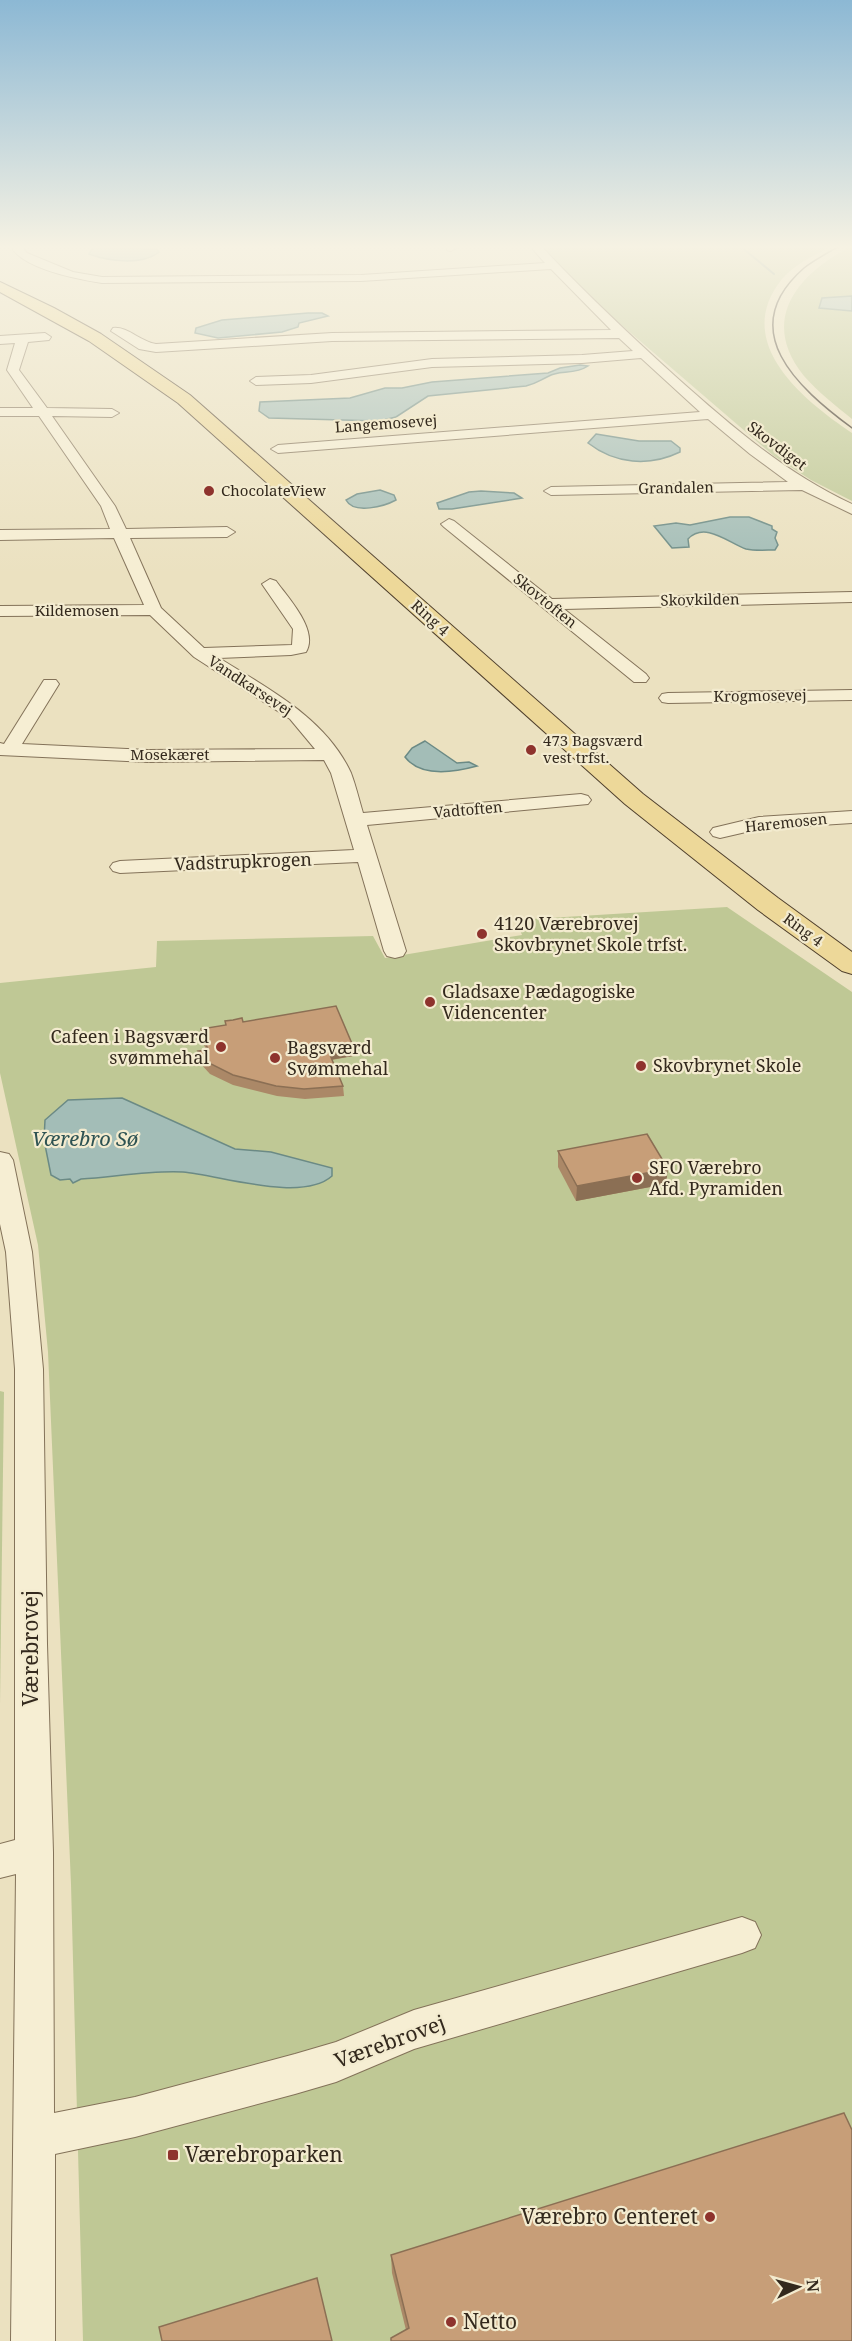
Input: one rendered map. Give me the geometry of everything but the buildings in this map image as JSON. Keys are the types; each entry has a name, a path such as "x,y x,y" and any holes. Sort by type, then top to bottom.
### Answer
{"main road":[{"name":"Ring 4","path":"124,355 176,393 634,799 759,898 852,965"}],"street":[{"name":"Vandkarsevej","path":"18,355 13,370 101,495 154,610 200,653 296,715 330,754 340,773 356,819 395,951"},
{"path":"256,381 345,375 432,363 582,359 628,355"},
{"name":"Skovdiget","path":"644,355 752,451 801,486 852,510"},
{"path":"0,412 112,413"},
{"name":"Langemosevej","path":"278,449 711,415"},
{"name":"Grandalen","path":"551,491 801,486"},
{"name":"Skovtoften","path":"449,524 640,678"},
{"path":"0,535 227,532"},
{"path":"200,653 300,648 301,629 270,584"},
{"name":"Skovkilden","path":"549,604 852,597"},
{"name":"Kildemosen","path":"0,611 154,610"},
{"name":"Mosekæret","path":"5,749 50,684"},
{"name":"Krogmosevej","path":"668,698 852,695"},
{"name":"Mosekæret","path":"5,749 147,756 330,754"},
{"name":"Vadtoften","path":"356,819 580,800"},
{"name":"Haremosen","path":"720,832 766,822 852,817"},
{"name":"Vadstrupkrogen","path":"120,867 366,856"},
{"name":"Værebrovej","path":"0,1160 19,1252 29,1369 32,1472 30,1644 17,1857 35,2138 33,2341"},
{"name":"Værebrovej","path":"35,2138 106,2124 336,2062 414,2030 742,1935"}],"green space":[{"path":"657,355 774,355 795,386 813,404 852,433 852,501 811,480 774,456"},
{"path":"791,355 852,355 852,419 821,393 804,376"},
{"path":"727,907 852,992 852,2341 83,2341 71,1884 48,1352 38,1245 0,1073 0,983 156,967 157,941 373,936 385,958 522,935 516,920"},
{"path":"0,1391 4,1392 0,1706"}],"water":[{"path":"588,366 578,371 553,374 526,386 428,396 396,417 379,421 269,418 259,411 260,402 350,398 385,388 548,373 560,368"},
{"path":"596,434 639,441 671,441 680,448 680,452 656,460 621,459 598,450 588,443"},
{"path":"380,490 394,495 396,500 377,507 362,508 350,505 346,500 357,494"},
{"path":"469,492 514,493 522,498 439,509 437,503"},
{"path":"730,517 749,517 772,526 772,529 777,532 775,538 778,545 775,550 746,549 717,535 702,532 688,539 689,547 672,548 654,526 676,523 690,525"},
{"path":"425,741 457,763 469,762 477,766 439,772 420,768 405,757 412,748"},
{"name":"Værebro Sø","path":"122,1098 235,1149 271,1152 332,1168 332,1176 319,1184 281,1187 183,1172 81,1179 73,1183 70,1179 60,1180 51,1175 44,1140 45,1120 68,1100"}],"tram line":[{"path":"781,355 794,376 812,395 852,428"}],"place":[{"name":"ChocolateView","path":"209,491"},
{"name":"473 Bagsværd vest trfst.","path":"531,750"},
{"name":"4120 Værebrovej Skovbrynet Skole trfst.","path":"482,934"},
{"name":"Gladsaxe Pædagogiske Videncenter","path":"430,1002"},
{"name":"Cafeen i Bagsværd svømmehal","path":"221,1047"},
{"name":"Bagsværd Svømmehal","path":"275,1058"},
{"name":"Skovbrynet Skole","path":"641,1066"},
{"name":"SFO Værebro Afd. Pyramiden","path":"637,1178"},
{"name":"Værebroparken","path":"173,2155"},
{"name":"Værebro Centeret","path":"710,2217"},
{"name":"Netto","path":"451,2322"}]}
